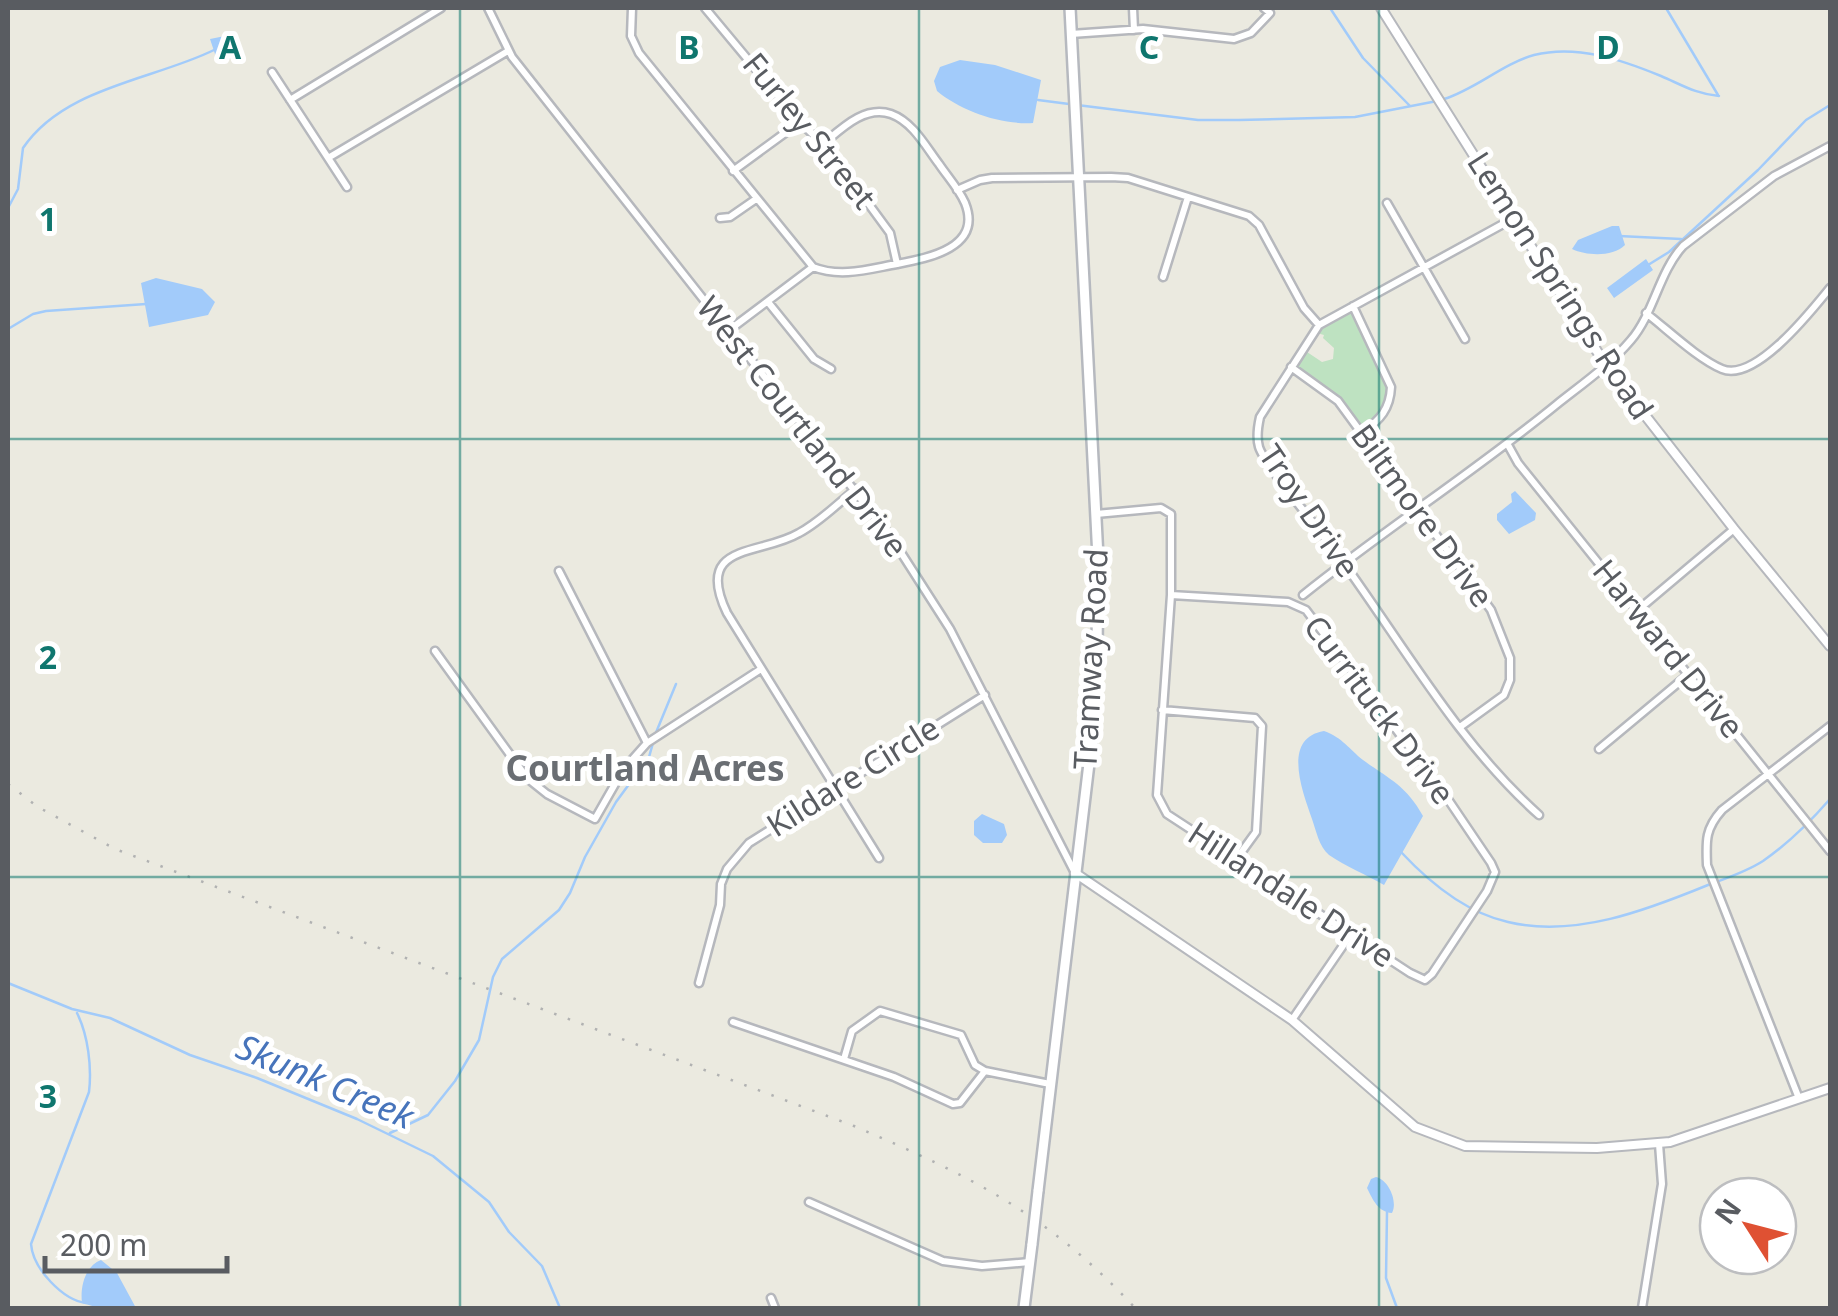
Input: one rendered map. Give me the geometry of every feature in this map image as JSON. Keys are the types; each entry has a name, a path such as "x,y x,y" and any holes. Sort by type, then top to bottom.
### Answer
{"main road":[{"name":"Tramway Road","path":"1024,1308 1090,755 1096,669 1096,514 1070,8"}],"street":[{"path":"290,100 441,8"},
{"name":"West Courtland Drive","path":"488,8 508,51 856,489 913,569 984,695 1075,873"},
{"path":"632,8 631,36 639,53 813,268 829,273 897,264 930,258 960,242 969,224 966,204 910,126 890,114 867,114 850,122 824,144"},
{"name":"Furley Street","path":"705,8 800,122 824,144 890,233 897,264"},
{"path":"1134,8 1134,30"},
{"path":"1071,34 1134,30 1234,39 1258,28 1270,13 1264,8"},
{"name":"Lemon Springs Road","path":"1380,8 1605,364 1830,646"},
{"path":"328,158 508,51"},
{"path":"272,72 347,187"},
{"path":"734,171 800,122"},
{"path":"1303,595 1508,444 1605,364 1633,338 1683,246 1774,176 1830,146"},
{"path":"957,190 992,178 1128,178 1249,216 1260,224 1299,299 1318,324 1514,218"},
{"path":"1163,278 1188,197"},
{"path":"720,218 730,217 756,199"},
{"path":"1388,203 1465,339"},
{"path":"728,331 813,268"},
{"path":"1646,313 1716,366 1735,371 1750,366 1784,340 1830,288"},
{"path":"768,302 814,360 831,369"},
{"path":"1353,306 1391,388 1382,417 1363,432"},
{"name":"Troy Drive","path":"1318,324 1260,416 1259,446 1460,726 1518,796 1539,815"},
{"name":"Biltmore Drive","path":"1291,367 1330,392 1363,432 1491,610 1510,658 1510,680 1504,695 1460,726"},
{"name":"Harward Drive","path":"1508,444 1518,463 1830,851"},
{"path":"856,489 800,533 737,552 723,564 717,581 720,597 761,668 879,858"},
{"name":"Hillandale Drive","path":"1096,514 1161,508 1171,514 1171,595 1158,796 1166,814 1426,980 1495,872"},
{"path":"1638,610 1734,529"},
{"path":"559,572 647,744"},
{"name":"Currituck Drive","path":"1171,595 1288,602 1306,610 1441,790 1495,872"},
{"path":"435,652 527,778 546,794 596,819 623,770 647,744 761,668"},
{"path":"1599,749 1688,674"},
{"name":"Kildare Circle","path":"699,983 720,905 721,884 728,869 764,831 984,695"},
{"path":"1162,710 1255,718 1262,726 1256,832 1236,860"},
{"path":"1798,1096 1708,865 1705,840 1710,823 1722,810 1830,726"},
{"path":"1075,873 1292,1020 1387,1105 1415,1127 1438,1138 1486,1148 1658,1144 1830,1088"},
{"path":"1292,1020 1351,934"},
{"path":"844,1059 852,1031 880,1011 961,1035 974,1065 985,1071 1050,1084"},
{"path":"732,1022 894,1077 953,1104 960,1103 985,1071"},
{"path":"1642,1308 1662,1184 1658,1144"},
{"path":"809,1202 944,1261 982,1266 1030,1262"},
{"path":"771,1298 775,1308"}],"green space":[{"path":"1352,311 1387,388 1381,411 1363,427 1331,390 1294,366 1304,350 1322,362 1333,359 1334,348 1324,335 1317,333"}],"water":[{"path":"236,35 236,43 217,60 210,39"},
{"path":"960,60 995,65 1041,80 1033,123 982,115 937,91 934,81 940,67"},
{"path":"1619,226 1625,245 1620,249 1600,254 1572,249 1578,240"},
{"path":"1646,259 1653,270 1614,298 1607,288"},
{"path":"156,278 202,289 215,302 208,315 149,327 141,283"},
{"path":"1515,491 1536,513 1535,520 1509,534 1497,520 1497,514 1512,502 1511,494"},
{"path":"1324,731 1396,784 1423,816 1384,885 1329,855 1318,838 1298,768 1303,744"},
{"path":"982,814 1004,824 1007,835 1002,843 983,843 974,835 974,821"},
{"path":"1376,1177 1391,1192 1392,1213 1380,1208 1367,1188"},
{"path":"101,1260 117,1273 136,1308 99,1308 82,1303 85,1278"}],"waterway":[{"path":"1330,8 1363,58 1410,106"},
{"path":"1666,8 1718,95"},
{"path":"8,208 18,189 23,148 62,111 111,87 214,50"},
{"path":"1444,99 1522,59 1566,51 1615,59 1719,96"},
{"path":"1038,100 1069,104"},
{"path":"1077,105 1198,120 1239,120 1355,117 1437,101"},
{"path":"1648,265 1669,252 1806,120 1830,105"},
{"path":"1619,236 1681,239"},
{"path":"8,329 46,311 146,304"},
{"path":"655,735 676,684"},
{"path":"390,1133 428,1115 455,1081 479,1040 493,977 502,959 559,910 616,802 649,757 653,743"},
{"path":"1401,852 1450,895 1493,918 1533,926 1585,924 1660,904 1750,868 1790,840 1830,799"},
{"name":"Skunk Creek","path":"8,983 72,1009 110,1018 190,1055 357,1119 433,1156 489,1202 509,1232 542,1266 560,1308"},
{"path":"77,1013 88,1051 89,1092 31,1244 37,1263 51,1282 68,1296 86,1303"},
{"path":"1387,1212 1386,1278 1397,1308"}],"railway":[{"path":"8,784 38,807 115,849 854,1126 934,1162 1038,1222 1135,1308"}],"district":[{"name":"Courtland Acres","path":"645,769"}]}
